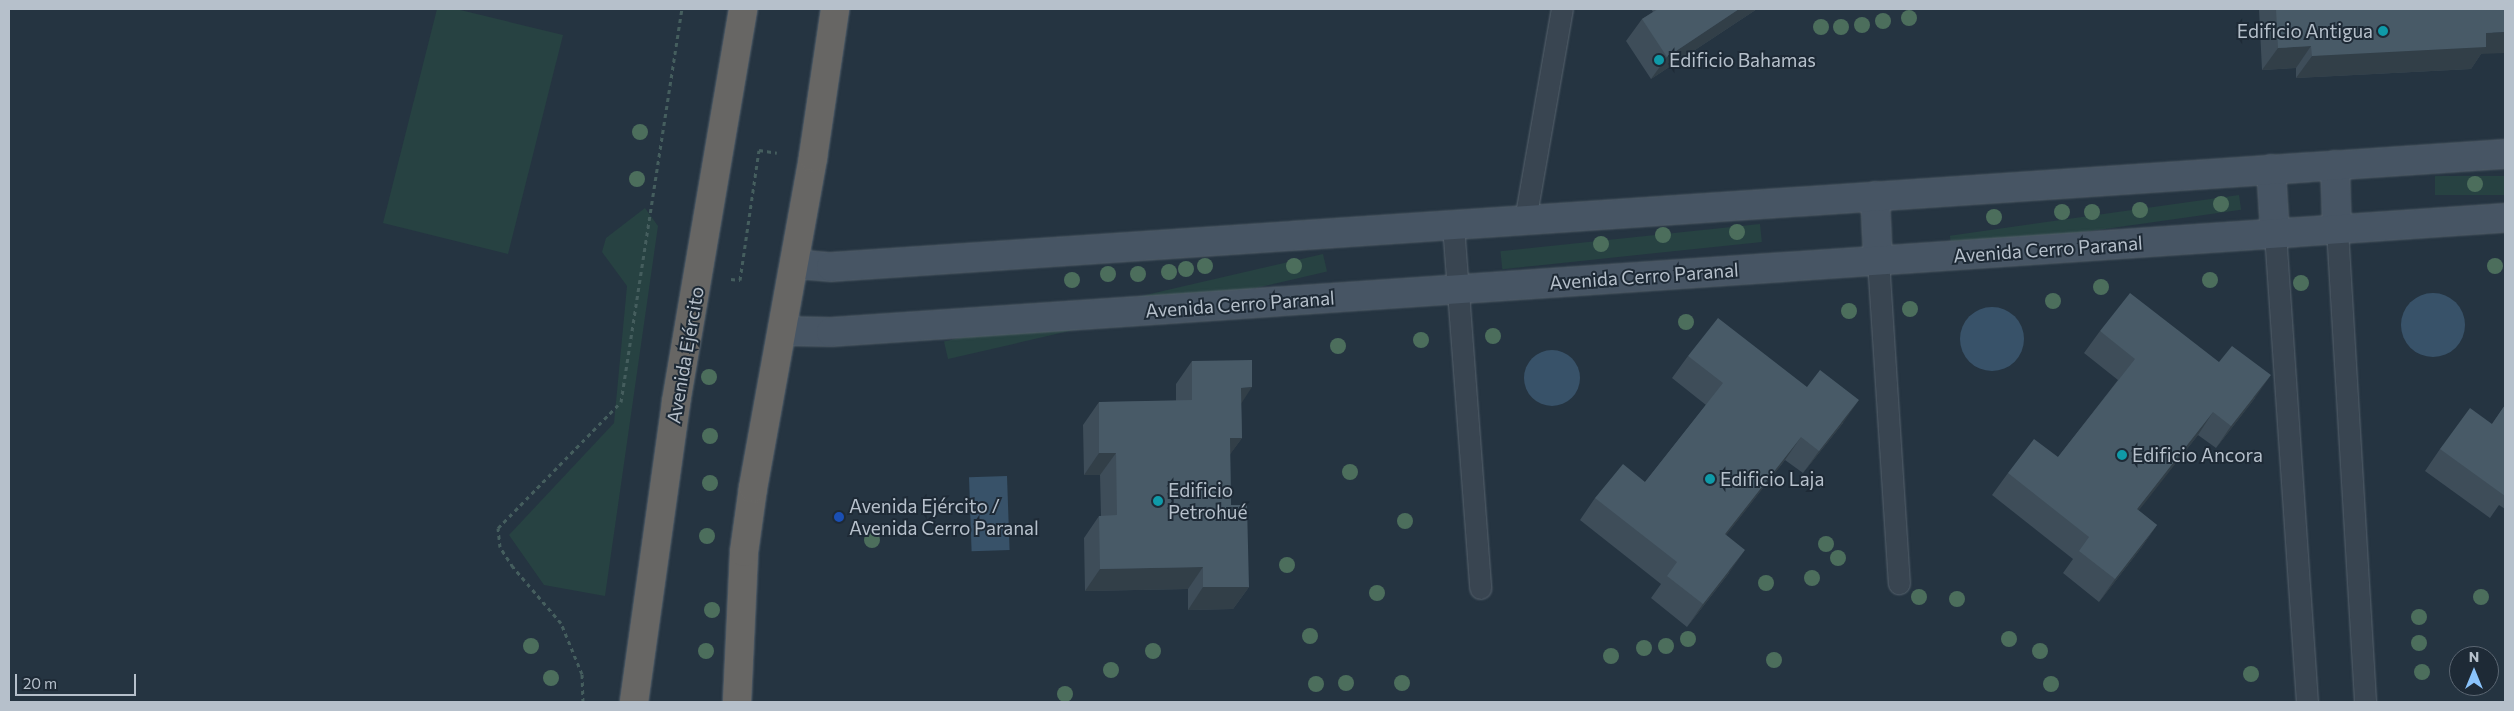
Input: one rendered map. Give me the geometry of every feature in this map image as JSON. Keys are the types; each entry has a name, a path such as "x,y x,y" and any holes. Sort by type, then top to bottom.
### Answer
{"highway":[{"name":"Avenida Ejército","path":"634,702 699,275 742,9"},
{"path":"737,702 744,552 813,157 835,9"}],"main road":[{"path":"795,264 831,267 2505,154"},
{"path":"2335,165 2337,229"},
{"path":"2271,169 2275,233"},
{"path":"1875,196 1878,260"},
{"name":"Avenida Cerro Paranal","path":"783,331 831,332 2505,218"}],"lane":[{"path":"1525,220 1562,9"},
{"path":"1453,225 1460,289 1480,588"},
{"path":"2337,229 2365,702"},
{"path":"2275,233 2307,702"},
{"path":"1878,260 1899,583"}],"path":[{"path":"583,702 582,674 561,622 509,561 500,547 498,528 620,402 682,9"},
{"path":"699,275 740,280 759,150 813,157"}],"green space":[{"path":"437,9 456,9 563,35 508,254 383,223"},
{"path":"2435,176 2505,176 2505,195 2435,195"},
{"path":"2239,195 2241,210 1952,250 1950,236"},
{"path":"645,208 658,226 605,596 544,585 509,535 614,423 627,286 602,252 606,238"},
{"path":"1760,224 1762,242 1502,269 1500,251"},
{"path":"1323,254 1327,272 948,359 944,342"}],"water":[{"path":"2427,293 2439,293 2456,302 2463,313 2465,325 2463,337 2456,348 2439,357 2427,357 2415,352 2406,343 2401,331 2401,319 2406,307 2415,298"},
{"path":"1986,307 1998,307 2015,316 2022,327 2024,339 2022,351 2015,362 1998,371 1986,371 1974,366 1965,357 1960,345 1960,333 1965,321 1974,312"},
{"path":"1552,350 1563,352 1572,358 1578,367 1580,378 1578,389 1572,398 1563,404 1552,406 1541,404 1532,398 1526,389 1524,378 1526,367 1532,358 1541,352"},
{"path":"1007,476 1010,550 972,551 969,477"}],"building":[{"path":"1658,9 1739,9 1667,57 1642,19"},
{"name":"Edificio Antigua","path":"2276,9 2505,9 2505,32 2486,33 2486,47 2312,56 2311,46 2278,48"},
{"name":"Edificio Ancora","path":"2130,293 2219,362 2232,346 2271,375 2231,426 2213,412 2137,509 2157,525 2115,579 2079,551 2089,537 2008,473 2034,439 2058,457 2135,359 2100,331"},
{"name":"Edificio Laja","path":"1718,318 1807,387 1820,370 1859,400 1819,451 1801,437 1725,534 1745,550 1703,604 1667,576 1677,562 1595,498 1623,464 1645,482 1723,383 1688,356"},
{"name":"Edificio Petrohué","path":"1252,360 1252,387 1241,388 1242,438 1230,438 1231,505 1247,505 1249,587 1203,587 1203,567 1100,569 1099,516 1117,515 1116,453 1099,453 1099,402 1192,400 1192,361"},
{"path":"2505,405 2505,496 2440,449 2470,408 2492,424"}],"place":[{"name":"Edificio Antigua","path":"2383,31"},
{"name":"Edificio Bahamas","path":"1659,60"},
{"name":"Edificio Ancora","path":"2122,455"},
{"name":"Edificio Laja","path":"1710,479"},
{"name":"Edificio Petrohué","path":"1158,501"},
{"name":"Avenida Ejército / Avenida Cerro Paranal","path":"839,517"}]}
